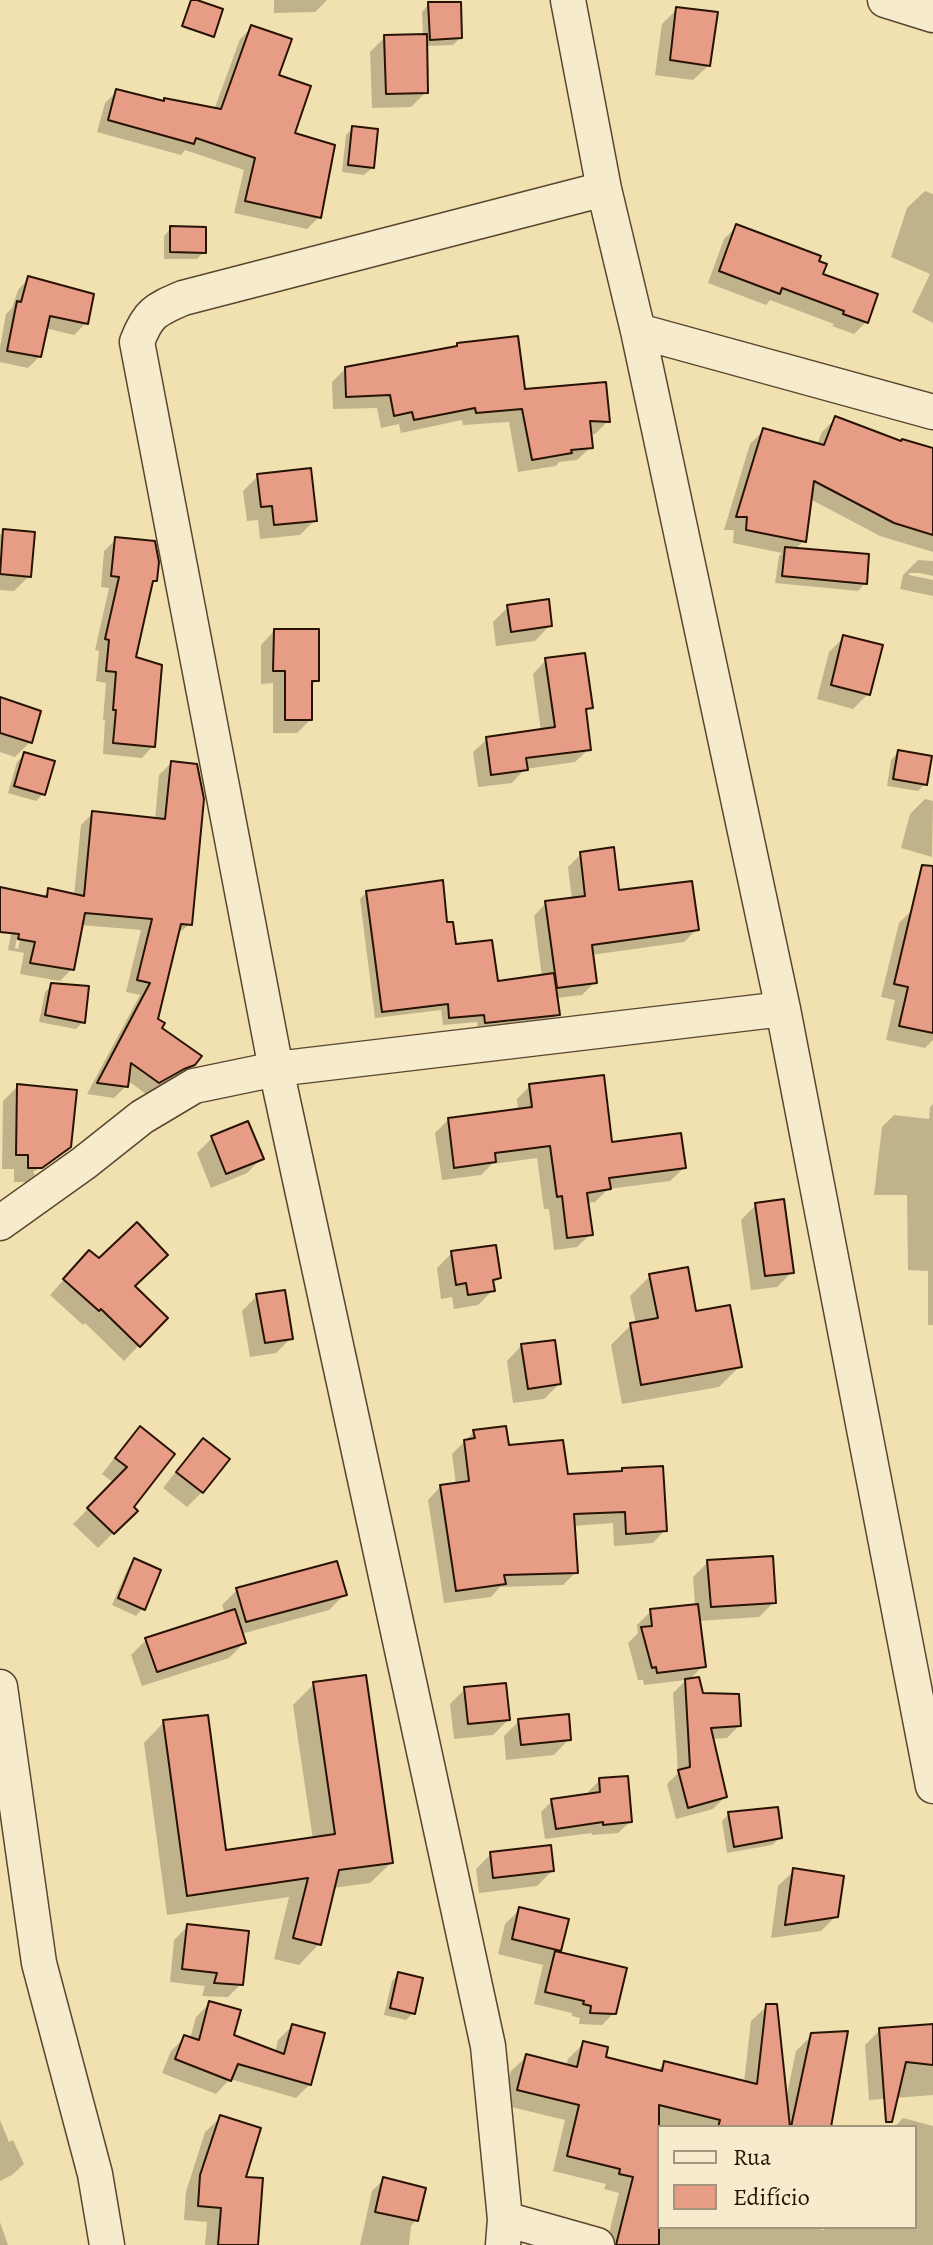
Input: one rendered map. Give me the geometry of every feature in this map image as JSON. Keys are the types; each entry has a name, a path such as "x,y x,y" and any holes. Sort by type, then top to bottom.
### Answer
{"street":[{"path":"568,0 604,189 638,331 783,1009 933,1786"},
{"path":"885,0 933,15"},
{"path":"597,2245 504,2232 488,2046 276,1069 137,342 144,323 158,309 183,298 604,189"},
{"path":"638,331 933,412"},
{"path":"0,1223 142,1117 194,1086 276,1069 783,1009"},
{"path":"0,1687 39,1963 95,2174 107,2245"}],"building":[{"path":"191,0 223,9 214,37 182,26"},
{"path":"428,2 461,2 462,38 430,40"},
{"path":"676,7 718,12 710,66 670,60"},
{"path":"251,25 292,39 279,75 311,86 295,133 335,145 321,218 245,201 255,158 196,138 194,144 108,120 116,89 164,101 164,98 221,109"},
{"path":"427,34 428,93 386,94 384,35"},
{"path":"352,126 378,129 374,168 348,165"},
{"path":"736,224 821,256 819,261 827,264 823,274 878,294 868,323 782,288 780,294 719,271"},
{"path":"170,226 206,227 206,253 170,252"},
{"path":"28,276 94,294 88,324 50,316 41,357 7,351 17,301 21,302"},
{"path":"518,336 525,389 606,382 610,422 590,421 593,448 532,460 522,409 476,413 475,408 414,420 412,412 394,416 390,395 346,397 345,367 457,346 457,343"},
{"path":"835,416 901,441 933,448 933,535 894,523 814,481 806,542 746,530 747,517 736,517 763,428 824,445"},
{"path":"311,468 317,521 274,525 272,506 261,507 257,474"},
{"path":"3,529 35,532 31,577 0,574"},
{"path":"115,537 155,541 159,562 157,581 153,581 136,657 162,665 155,747 113,743 116,672 106,671 109,640 105,639 119,577 111,576"},
{"path":"785,547 869,554 867,584 782,576"},
{"path":"549,599 552,626 511,632 507,605"},
{"path":"274,629 319,629 319,681 312,681 312,720 285,720 285,671 273,671"},
{"path":"843,635 883,645 870,695 831,685"},
{"path":"585,653 593,708 586,709 591,750 526,758 528,770 491,775 486,737 555,727 545,658"},
{"path":"0,697 41,711 32,743 0,733"},
{"path":"898,750 932,756 927,785 893,779"},
{"path":"24,752 55,761 45,795 14,786"},
{"path":"171,761 197,764 204,799 192,925 181,924 158,1019 165,1023 162,1028 202,1056 195,1065 159,1083 131,1063 128,1087 97,1083 150,983 137,980 152,919 85,913 74,970 30,963 35,942 18,939 19,934 0,932 0,887 47,897 48,888 84,896 92,811 165,819"},
{"path":"614,847 619,890 692,881 699,930 592,945 597,983 557,988 545,901 585,896 580,852"},
{"path":"922,865 933,866 933,1033 899,1026 908,987 894,984"},
{"path":"443,880 447,922 453,922 456,944 492,940 498,981 554,973 560,1015 485,1023 484,1015 449,1018 448,1004 382,1012 366,891"},
{"path":"51,983 89,986 85,1023 45,1015"},
{"path":"604,1075 612,1142 681,1133 686,1168 609,1178 611,1189 587,1193 593,1235 567,1238 562,1196 557,1197 550,1146 495,1153 496,1162 454,1168 448,1118 532,1107 529,1084"},
{"path":"17,1084 77,1090 71,1147 42,1168 28,1168 28,1155 16,1155"},
{"path":"248,1121 264,1159 226,1174 211,1136"},
{"path":"784,1199 794,1273 765,1276 755,1203"},
{"path":"137,1222 168,1255 135,1286 168,1318 140,1347 101,1309 99,1311 63,1279 89,1250 99,1258"},
{"path":"496,1245 501,1278 493,1280 495,1291 468,1295 466,1283 456,1285 451,1251"},
{"path":"688,1267 696,1311 730,1305 742,1367 641,1385 630,1323 658,1318 649,1274"},
{"path":"285,1290 293,1339 265,1343 256,1294"},
{"path":"555,1340 561,1384 528,1389 521,1344"},
{"path":"140,1426 175,1454 134,1507 138,1511 114,1534 87,1508 127,1467 115,1458"},
{"path":"506,1426 509,1445 563,1440 568,1474 663,1466 667,1531 626,1534 625,1512 574,1514 578,1573 504,1575 506,1584 456,1591 440,1485 469,1481 464,1440 475,1438 473,1430"},
{"path":"203,1438 230,1459 203,1493 176,1472"},
{"path":"773,1556 776,1603 711,1607 707,1560"},
{"path":"134,1558 161,1570 145,1610 118,1598"},
{"path":"337,1561 347,1595 246,1622 236,1588"},
{"path":"698,1604 706,1667 657,1673 656,1667 652,1668 641,1627 652,1626 650,1609"},
{"path":"235,1609 246,1643 157,1672 145,1638"},
{"path":"366,1675 393,1863 339,1870 321,1945 293,1938 308,1878 187,1896 163,1720 208,1715 226,1850 335,1834 313,1682"},
{"path":"699,1677 703,1693 739,1694 741,1726 711,1728 727,1797 688,1808 678,1770 690,1767 685,1679"},
{"path":"506,1683 510,1720 468,1724 464,1687"},
{"path":"569,1714 571,1740 521,1745 518,1719"},
{"path":"628,1776 632,1822 603,1825 603,1822 556,1829 551,1799 600,1792 599,1778"},
{"path":"778,1807 782,1838 734,1847 728,1812"},
{"path":"551,1845 554,1871 493,1878 490,1852"},
{"path":"793,1868 844,1876 838,1917 785,1925"},
{"path":"519,1907 569,1919 561,1951 512,1939"},
{"path":"187,1924 249,1931 243,1985 214,1983 217,1973 182,1969"},
{"path":"555,1951 627,1968 616,2014 590,2013 591,2006 583,2004 584,2001 545,1992"},
{"path":"398,1972 423,1978 415,2014 390,2008"},
{"path":"209,2001 241,2010 234,2035 284,2054 292,2024 325,2033 311,2085 238,2064 231,2081 175,2059 184,2035 199,2040"},
{"path":"766,2004 777,2004 790,2125 719,2125 720,2120 659,2105 659,2245 616,2245 633,2177 619,2174 620,2169 567,2156 579,2105 517,2090 526,2054 577,2067 583,2041 608,2047 606,2057 662,2071 664,2061 757,2084"},
{"path":"933,2024 933,2065 906,2062 892,2122 886,2122 879,2028"},
{"path":"848,2031 831,2125 791,2125 811,2033"},
{"path":"220,2115 261,2128 246,2177 263,2178 258,2245 218,2245 221,2208 198,2206 200,2175"},
{"path":"383,2177 426,2188 418,2221 375,2212"}]}
